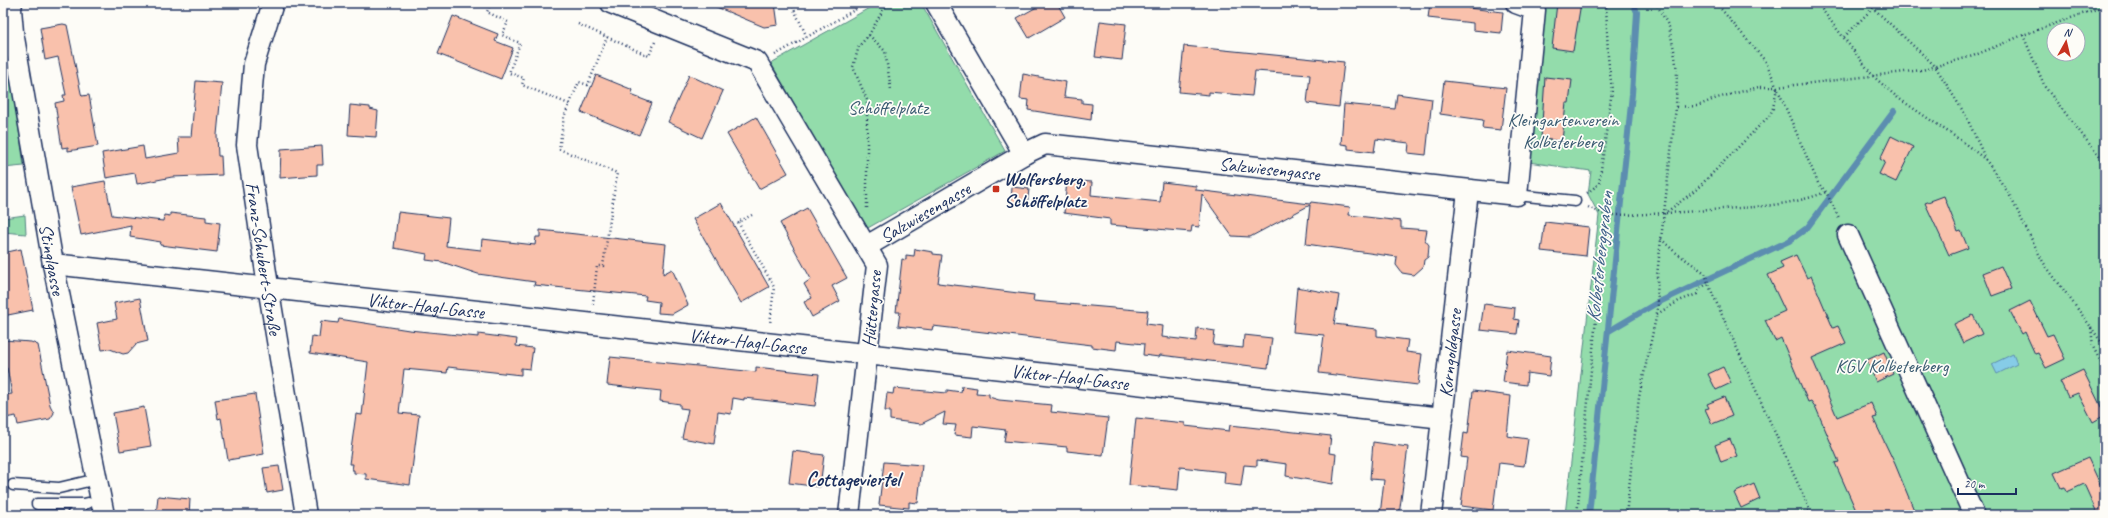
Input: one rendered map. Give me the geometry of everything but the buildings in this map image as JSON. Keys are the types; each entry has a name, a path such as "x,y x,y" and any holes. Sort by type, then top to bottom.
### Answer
{"street":[{"name":"Stinglgasse","path":"12,3 11,9 14,32 53,264 97,479 97,507"},
{"name":"Franz-Schubert-Straße","path":"273,3 254,64 247,145 268,286 306,515"},
{"path":"611,3 757,62"},
{"path":"936,3 1024,154"},
{"path":"1516,3 1535,10 1517,195"},
{"name":"Hüttergasse","path":"757,62 877,265 849,515"},
{"name":"Salzwiesengasse","path":"867,246 1024,154 1045,144 1468,191 1517,195"},
{"name":"Korngoldgasse","path":"1431,515 1468,191"},
{"path":"1848,235 1974,515"},
{"name":"Viktor-Hagl-Gasse","path":"53,264 268,286 1443,418"}],"lane":[{"path":"1517,195 1575,201"},
{"path":"13,485 58,488 97,479"},
{"path":"37,504 97,507"},
{"path":"72,515 97,507"}],"path":[{"path":"491,3 488,12 508,22 502,35 520,43 509,73 524,78 522,85 569,104"},
{"path":"791,3 807,37"},
{"path":"757,62 769,59 867,3"},
{"path":"867,209 867,100 853,67 859,46 869,35 887,3"},
{"path":"1575,201 1599,184 1612,90 1608,57 1606,3"},
{"path":"1626,515 1639,397 1658,308 1660,239 1676,107 1677,71 1670,27 1656,3"},
{"path":"1716,3 1766,62 1818,183 1826,192 1834,208"},
{"path":"1817,3 1873,76 1898,98 1963,142 1986,160"},
{"path":"1871,3 1873,8 1935,66 1966,116 1986,160 2009,194 2043,262 2105,348"},
{"path":"1844,37 1873,8 1883,3"},
{"path":"1676,107 1697,106 1717,98 1759,87 1777,87 1873,76 1935,66 1973,56 2023,35 2105,6"},
{"path":"578,24 649,56 662,24"},
{"path":"869,35 885,51 891,90"},
{"path":"2023,35 2045,87 2105,164"},
{"path":"590,322 597,266 603,266 617,173 558,149 564,117 569,104 579,82 588,85 607,37"},
{"path":"1663,214 1696,190 1770,115 1773,108 1777,87"},
{"path":"1575,201 1606,214 1663,214 1769,206 1809,198 1826,192"},
{"path":"1577,515 1606,214"},
{"path":"752,215 738,222 774,287 768,342"},
{"path":"1660,239 1675,252 1705,273 1812,515"},
{"path":"1656,315 1679,301 1697,294 1699,289 1708,282"},
{"path":"2091,327 2093,347 2105,370"},
{"path":"1800,515 1810,510"}],"green space":[{"name":"Schöffelplatz","path":"878,3 921,3 1005,151 866,229 771,63"},
{"path":"1532,3 2105,3 2105,515 1565,515 1599,215 1588,194 1591,171 1528,162"},
{"path":"3,16 24,166 3,168"},
{"path":"25,215 26,234 3,232 3,218"}],"water":[{"path":"2013,354 2017,364 1997,374 1992,364"}],"waterway":[{"name":"Kolbeterberggraben","path":"1589,515 1632,94 1637,12 1633,3"},
{"path":"1609,331 1655,304 1789,241 1807,228 1894,111"}],"place":[{"name":"Wolfersberg, Schöffelplatz","path":"996,189"}],"district":[{"name":"Cottageviertel","path":"853,479"}],"park label":[{"name":"Kleingartenverein Kolbeterberg","path":"1563,130"},
{"name":"KGV Kolbeterberg","path":"1892,365"}]}
